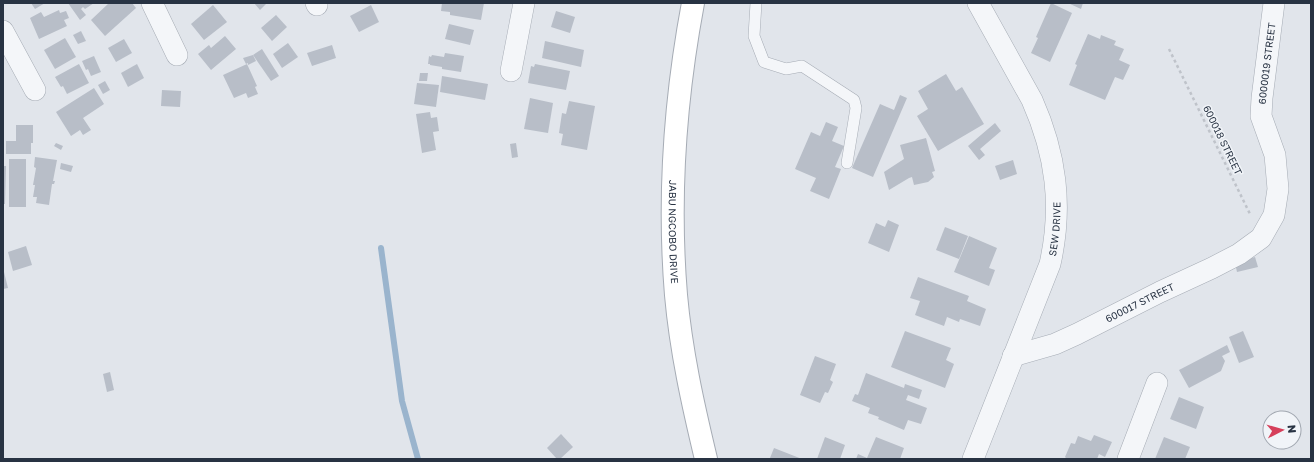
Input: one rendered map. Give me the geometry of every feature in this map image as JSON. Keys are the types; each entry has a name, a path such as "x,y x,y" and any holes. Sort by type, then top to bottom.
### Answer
{"main road":[{"name":"JABU NGCOBO DRIVE","path":"692,3 680,83 676,126 673,224 676,296 684,359 694,413 706,459"}],"street":[{"path":"152,3 177,55"},
{"path":"512,71 524,3"},
{"name":"SEW DRIVE","path":"974,459 1050,264 1056,224 1057,204 1056,183 1052,157 1039,116 1032,100 978,3"},
{"name":"6000019 STREET","path":"1262,238 1274,215 1278,190 1275,155 1261,116 1274,3"},
{"path":"3,31 35,90"},
{"name":"600017 STREET","path":"1013,356 1055,344 1077,334 1239,254 1262,238"},
{"path":"1128,459 1157,382"}],"lane":[{"path":"756,3 754,36 764,62 786,69 802,66 854,100 856,108 847,163"}],"path":[{"name":"600018 STREET","path":"1168,49 1262,238"}],"building":[{"path":"31,3 45,3 35,9"},
{"path":"68,3 94,3 85,9 83,7 81,9 86,15 80,20"},
{"path":"109,3 132,3 136,8 105,36 91,20"},
{"path":"254,3 267,3 260,10"},
{"path":"442,3 484,3 481,20 450,15 450,12 441,11"},
{"path":"1051,3 1072,13 1050,62 1031,53 1038,38 1036,37"},
{"path":"1068,3 1083,3 1081,9"},
{"path":"213,5 227,22 204,40 191,24"},
{"path":"371,5 379,22 359,32 350,16"},
{"path":"59,10 60,13 66,11 69,18 64,20 67,26 39,39 30,18 41,12 44,17"},
{"path":"556,11 575,17 570,33 551,27"},
{"path":"276,15 287,27 272,41 261,28"},
{"path":"449,24 474,30 470,45 445,39"},
{"path":"81,31 86,41 78,44 73,35"},
{"path":"1088,34 1100,39 1101,35 1116,41 1114,45 1124,49 1119,60 1130,65 1123,80 1115,77 1105,100 1069,85 1077,65 1075,64"},
{"path":"225,36 236,49 211,70 198,54 209,45 211,48"},
{"path":"65,38 76,57 55,69 44,50"},
{"path":"124,39 132,53 116,62 108,48"},
{"path":"545,41 584,50 581,67 542,58"},
{"path":"288,43 298,57 282,68 273,54"},
{"path":"332,45 336,58 312,66 307,53"},
{"path":"262,49 279,76 271,81 253,55"},
{"path":"445,53 464,56 461,72 442,69 442,67 428,64 429,56 444,57"},
{"path":"253,55 256,61 248,65 248,63 246,64 243,58"},
{"path":"94,56 101,72 91,76 88,69 86,70 82,61"},
{"path":"79,64 89,83 67,94 63,86 61,87 55,77"},
{"path":"137,64 144,78 128,87 121,73"},
{"path":"247,64 257,86 255,87 258,94 248,98 246,93 234,98 223,75"},
{"path":"535,64 570,71 566,90 528,83 531,66 534,67"},
{"path":"420,73 428,73 427,81 419,81"},
{"path":"946,74 956,91 962,87 984,124 938,151 917,116 928,109 918,91"},
{"path":"442,76 488,84 485,100 440,92"},
{"path":"105,81 110,90 103,94 98,85"},
{"path":"417,83 439,85 436,107 414,104"},
{"path":"94,88 104,104 83,118 91,130 83,135 80,130 71,136 56,112"},
{"path":"162,90 181,91 180,107 161,106"},
{"path":"900,95 907,98 873,177 852,168 880,104 894,110"},
{"path":"530,98 553,103 548,133 524,129"},
{"path":"569,101 595,106 587,150 561,145 563,134 559,133 562,113 566,114"},
{"path":"430,112 431,118 437,117 439,131 433,132 436,150 422,153 416,114"},
{"path":"826,122 838,127 832,141 844,146 835,167 841,169 829,199 810,191 816,178 795,169 811,132 820,136"},
{"path":"995,123 1001,131 980,149 985,155 979,160 968,146"},
{"path":"16,125 33,125 33,143 31,143 31,154 6,154 6,141 16,141"},
{"path":"926,138 935,171 932,172 934,177 928,182 914,185 912,177 889,190 884,172 904,159 900,145"},
{"path":"56,143 63,146 61,150 54,146"},
{"path":"516,143 518,157 512,158 510,144"},
{"path":"35,157 57,160 53,181 55,181 54,184 52,184 49,205 36,203 37,197 33,197 35,185 33,185 36,168 34,167"},
{"path":"9,159 26,159 26,207 9,207"},
{"path":"1013,160 1017,174 1000,180 995,166"},
{"path":"61,163 73,166 71,172 60,169"},
{"path":"3,166 6,166 5,204 3,204"},
{"path":"888,220 899,225 889,252 868,243 876,223 885,227"},
{"path":"945,227 968,236 959,259 936,250"},
{"path":"969,236 997,248 989,268 995,270 989,286 954,272"},
{"path":"26,246 32,265 13,271 8,252"},
{"path":"1255,257 1258,267 1237,272 1235,263"},
{"path":"3,268 8,288 3,289"},
{"path":"918,277 969,296 967,301 986,309 980,326 960,319 959,322 947,317 944,326 915,315 920,301 910,298"},
{"path":"905,331 951,348 946,360 954,364 945,388 891,367"},
{"path":"1243,331 1254,357 1239,363 1229,337"},
{"path":"1227,345 1230,352 1222,356 1225,361 1221,371 1189,388 1179,370"},
{"path":"815,356 836,364 830,380 833,382 828,393 825,392 820,403 800,395"},
{"path":"110,372 114,390 107,392 103,374"},
{"path":"866,373 904,388 905,384 922,390 919,399 908,395 906,400 927,408 921,424 908,420 904,430 878,419 879,417 868,413 870,408 852,401 855,394 858,395"},
{"path":"1179,397 1204,407 1196,429 1170,419"},
{"path":"561,434 573,447 560,459 557,459 547,448"},
{"path":"1094,435 1112,442 1105,457 1099,454 1097,459 1066,459 1065,457 1071,443 1075,444 1078,436 1091,441"},
{"path":"825,437 845,445 840,459 817,459"},
{"path":"876,437 904,448 900,459 856,459 858,454 867,458"},
{"path":"1164,437 1190,447 1185,459 1155,459"},
{"path":"774,448 802,459 770,458"}],"waterway":[{"path":"381,248 402,401 418,459"}]}
